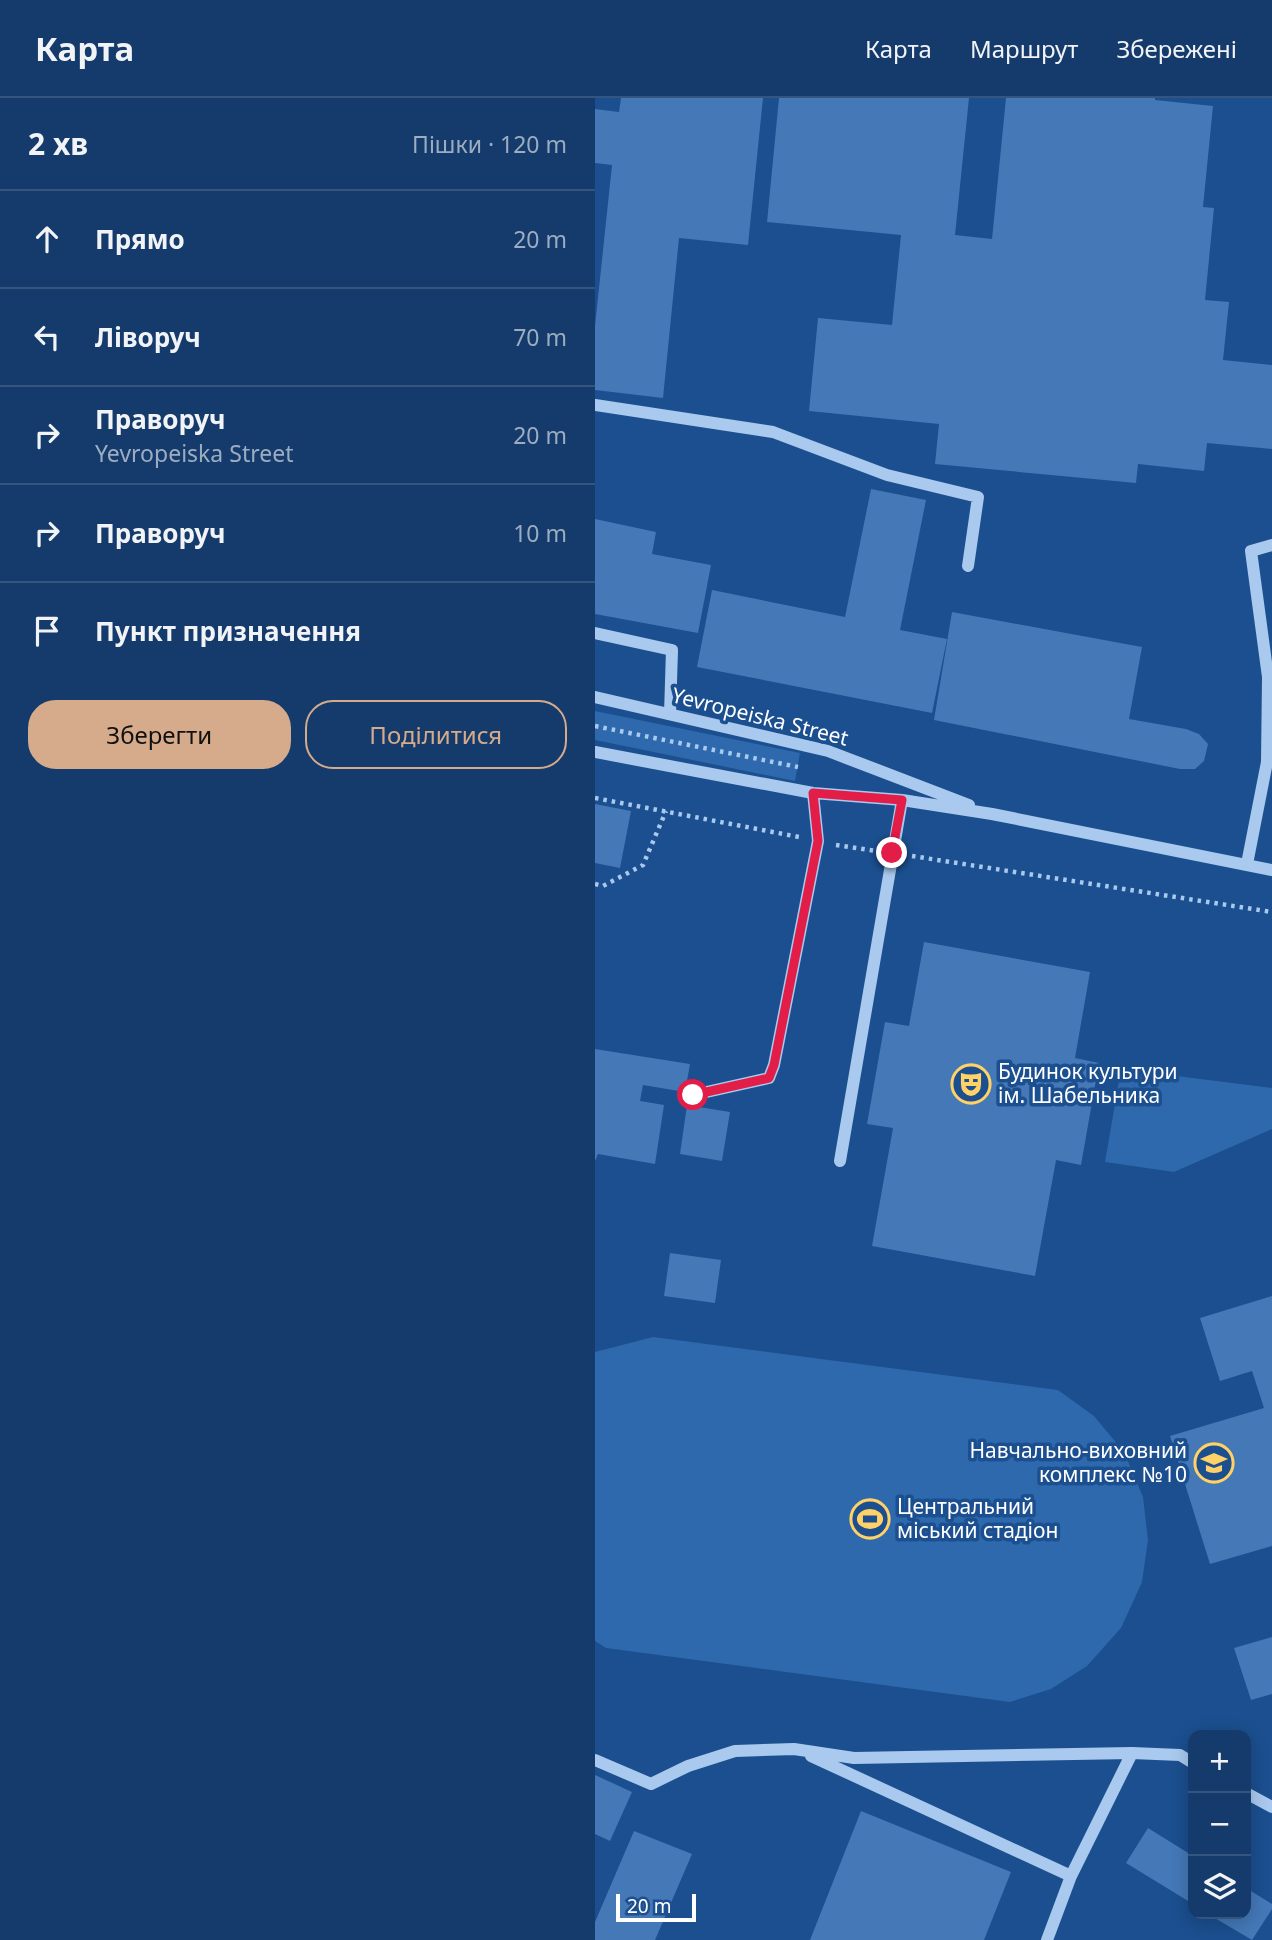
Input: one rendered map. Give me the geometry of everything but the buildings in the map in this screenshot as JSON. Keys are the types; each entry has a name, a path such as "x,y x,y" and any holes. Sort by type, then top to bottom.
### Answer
{"street":[{"path":"595,405 773,432 887,475 978,497 968,566"},
{"path":"1247,864 1267,762 1268,677 1251,551 1272,545"},
{"path":"595,633 673,650 670,714"},
{"name":"Yevropeiska Street","path":"595,697 828,751 992,814"},
{"name":"Yevropeiska Street","path":"595,752 813,793 902,800 992,814 1272,870"},
{"path":"693,1095 769,1078 774,1065 818,841 813,793"},
{"path":"840,1161 902,800"},
{"path":"794,1749 1071,1876"},
{"path":"595,1760 651,1784 688,1766 735,1751 794,1749 854,1758 1132,1753 1179,1755 1188,1760"},
{"path":"1048,1940 1071,1876 1132,1753"},
{"path":"1251,1796 1272,1807"}],"path":[{"path":"595,726 798,767"},
{"path":"595,798 800,838"},
{"path":"595,884 603,886 643,865 666,811"},
{"path":"825,843 1272,912"}],"shaded area":[{"path":"595,711 800,753 795,781 595,740"},
{"path":"1121,1069 1272,1088 1272,1129 1174,1172 1105,1162"},
{"name":"Центральний міський стадіон","path":"653,1337 1058,1390 1094,1416 1124,1452 1143,1497 1148,1540 1142,1582 1121,1628 1087,1666 1051,1689 1010,1702 606,1648 595,1641 595,1352"}],"place":[{"name":"Будинок культури ім. Шабельника","path":"971,1084"},
{"name":"Навчально-виховний комплекс №10","path":"1214,1463"},
{"name":"Центральний міський стадіон","path":"870,1519"}],"route":[{"path":"693,1095 769,1078 774,1065 818,841 813,793 902,800 892,853"}]}
